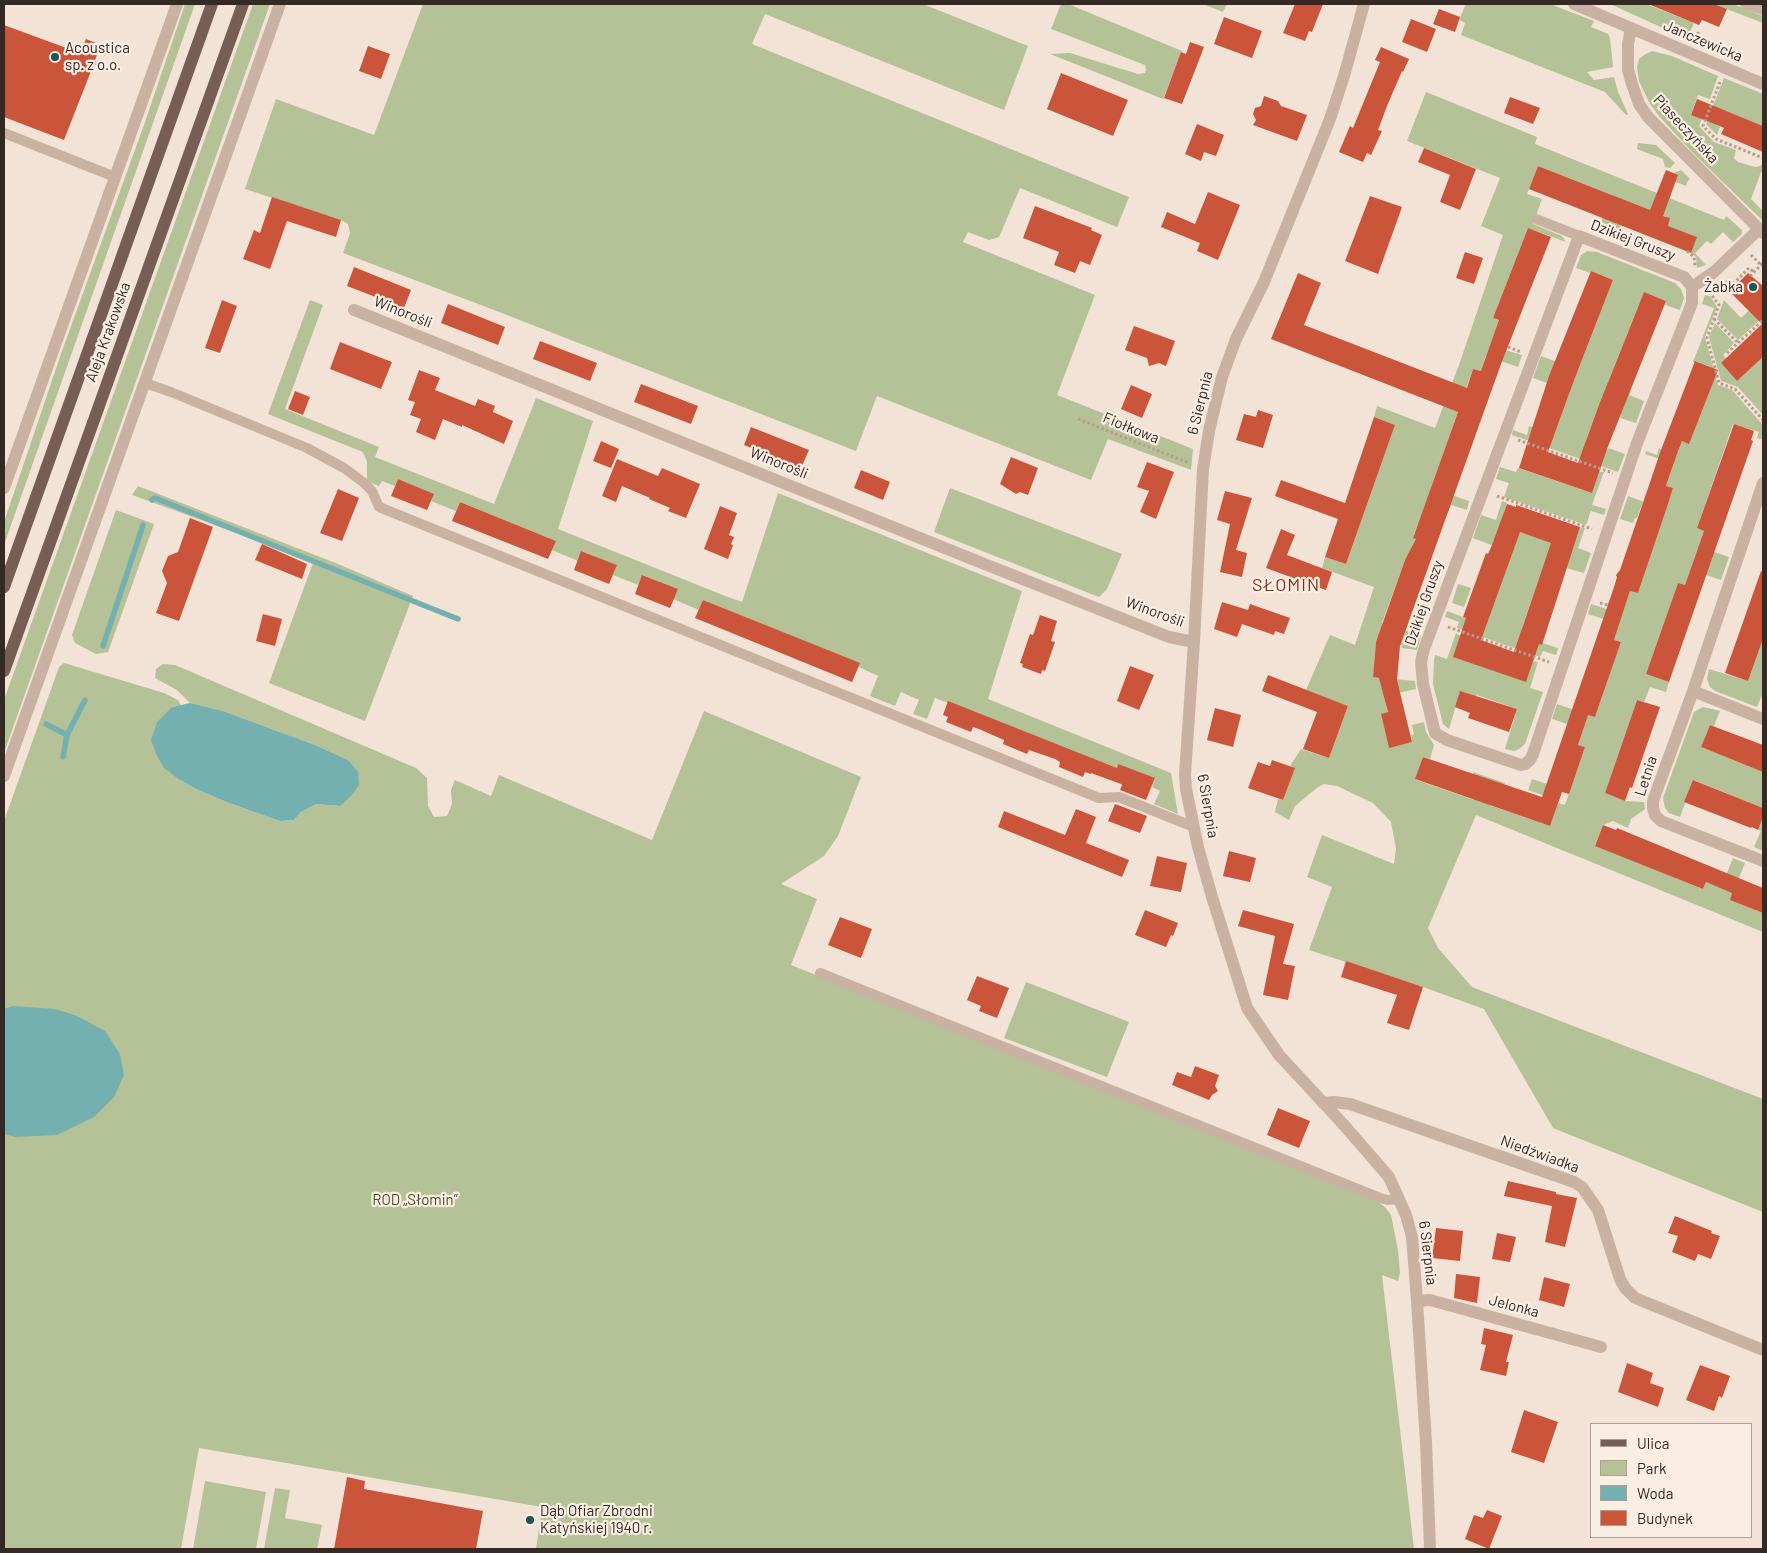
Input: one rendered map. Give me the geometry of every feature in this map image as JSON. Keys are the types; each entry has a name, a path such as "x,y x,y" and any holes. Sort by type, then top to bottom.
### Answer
{"main road":[{"name":"Aleja Krakowska","path":"4,587 212,4"},
{"name":"Aleja Krakowska","path":"4,671 243,4"}],"street":[{"path":"4,488 177,4"},
{"path":"4,776 280,4"},
{"name":"6 Sierpnia","path":"1364,4 1330,119 1264,282 1236,339 1226,365 1209,431 1203,469 1185,774 1194,828 1212,897 1247,1008 1279,1054 1389,1177 1406,1215 1412,1237 1417,1301 1426,1442 1430,1549"},
{"name":"Janczewicka","path":"1574,4 1763,84"},
{"name":"Piaseczyńska","path":"1631,28 1628,70 1639,104 1648,117 1761,231"},
{"path":"1692,287 1714,272 1761,231"},
{"name":"Dzikiej Gruszy","path":"1579,236 1684,277 1692,287 1692,303 1636,443 1533,754 1530,760 1520,765 1456,743 1435,733 1423,684 1422,662 1424,648 1579,236"},
{"name":"Winorośli","path":"354,310 870,517 987,566 1169,636 1194,642"},
{"name":"Letnia","path":"1763,483 1693,691 1653,801 1655,815 1661,821 1763,862"},
{"path":"1693,691 1763,720"},
{"name":"Niedźwiadka","path":"1323,1103 1350,1104 1574,1182 1582,1187 1598,1210 1620,1279 1625,1288 1635,1298 1763,1350"},
{"name":"Jelonka","path":"1417,1301 1430,1300 1601,1347"}],"lane":[{"path":"1746,4 1763,10"},
{"path":"4,133 115,177"},
{"path":"1536,219 1579,236"},
{"path":"145,383 307,448 344,468 363,482 372,491 379,507 1099,798 1119,796 1194,828"},
{"path":"820,973 1380,1198 1388,1200 1400,1199"}],"path":[{"path":"1695,42 1699,30"},
{"path":"1718,87 1703,126 1716,139 1763,158"},
{"path":"1750,276 1763,263"},
{"path":"1719,284 1724,279 1731,286 1749,268 1754,272"},
{"path":"1714,289 1710,293 1720,305 1707,338 1719,383 1734,389 1763,420"},
{"path":"1714,319 1738,343"},
{"path":"1727,353 1763,320"},
{"name":"Fiołkowa","path":"1078,419 1203,469"},
{"path":"1503,435 1625,477"},
{"path":"1482,491 1606,534"},
{"path":"1434,622 1562,667"}],"green space":[{"path":"185,4 195,4 4,545 4,522 62,351 144,125"},
{"path":"253,4 270,4 4,753 4,700"},
{"path":"423,4 923,4 1028,46 1004,110 765,14 752,44 1129,197 1117,227 1020,188 999,237 989,240 968,232 963,242 1095,295 1057,395 1193,449 1191,470 1108,439 1091,480 877,396 856,451 343,253 350,233 348,224 341,220 245,189 276,99 374,135"},
{"path":"1061,4 1068,4 1182,51 1163,99 1050,54 1070,53 1138,74 1145,73 1146,70 1145,65 1051,29"},
{"path":"1203,4 1227,4 1223,12"},
{"path":"1466,4 1550,4 1594,21 1591,27 1608,34 1610,38 1613,67 1587,72 1594,80 1614,77 1618,92 1628,114 1626,115 1605,92 1461,35 1465,23 1459,20"},
{"path":"1610,4 1646,4 1694,23 1687,39"},
{"path":"1714,4 1733,4 1763,16 1763,23"},
{"path":"1652,51 1672,56 1718,76 1710,99 1698,95 1691,114 1702,119 1699,126 1714,142 1736,150 1734,158 1738,162 1755,167 1763,163 1763,172 1761,172 1751,199 1763,211 1763,221 1692,152 1650,104 1639,81 1637,67 1639,59"},
{"path":"1724,78 1763,94 1763,126 1726,111 1717,135 1706,124"},
{"path":"1426,92 1537,137 1535,144 1724,220 1726,216 1742,230 1742,234 1733,242 1723,232 1711,244 1707,241 1695,253 1706,265 1697,268 1696,257 1691,253 1689,234 1667,226 1670,218 1630,203 1619,230 1601,222 1612,195 1538,166 1527,194 1542,199 1533,224 1562,236 1566,242 1528,228 1493,318 1500,321 1491,346 1522,355 1518,367 1486,356 1481,371 1473,369 1431,488 1469,501 1467,510 1451,505 1448,513 1425,505 1413,537 1420,540 1405,560 1382,623 1421,636 1417,650 1402,648 1402,645 1376,642 1373,677 1415,681 1416,689 1384,696 1388,712 1381,714 1389,747 1412,742 1411,735 1414,734 1412,725 1424,722 1426,732 1434,745 1430,759 1423,757 1416,780 1474,800 1473,772 1505,783 1489,805 1550,826 1558,803 1565,805 1585,747 1578,745 1583,729 1552,719 1557,704 1595,717 1621,642 1614,640 1619,624 1588,614 1591,604 1622,614 1630,591 1638,593 1673,488 1666,486 1674,464 1645,454 1646,451 1657,455 1659,448 1676,456 1682,441 1689,443 1712,385 1705,383 1711,367 1696,361 1695,363 1693,362 1714,308 1702,304 1705,295 1710,296 1717,307 1705,337 1718,385 1732,390 1763,425 1763,438 1757,438 1759,432 1733,424 1697,528 1704,531 1699,547 1729,557 1721,580 1691,570 1685,585 1678,583 1646,674 1669,682 1666,692 1650,687 1644,702 1637,700 1605,793 1625,801 1644,802 1645,809 1631,819 1628,828 1613,821 1603,825 1595,845 1703,889 1706,882 1721,888 1733,858 1745,863 1730,900 1763,913 1763,932 1476,815 1428,928 1438,948 1472,987 1763,1099 1763,1212 1553,1128 1484,1009 1309,950 1332,887 1307,877 1322,835 1394,864 1396,849 1391,822 1373,803 1337,786 1324,784 1318,787 1295,806 1289,820 1275,812 1278,799 1283,800 1294,768 1290,766 1301,749 1329,758 1348,706 1306,690 1330,635 1355,645 1374,587 1322,568 1325,557 1346,564 1395,425 1374,417 1377,406 1435,428 1459,365 1503,235 1481,226 1500,178 1407,141"},
{"path":"1638,143 1656,145 1675,163 1670,168 1665,167 1663,159 1637,149"},
{"path":"1681,170 1690,179 1686,186 1663,177 1664,174 1669,175"},
{"path":"1587,251 1597,252 1675,283 1681,289 1684,298 1680,310 1665,305 1666,301 1644,292 1608,382 1631,391 1629,395 1644,401 1636,423 1620,418 1621,415 1598,407 1586,440 1625,454 1618,472 1512,435 1513,430 1527,435 1529,426 1554,435 1570,391 1533,378 1541,356 1578,370 1613,280 1591,271 1590,273 1576,268 1581,255"},
{"path":"1763,297 1763,317 1738,340 1717,319 1724,300 1741,318"},
{"path":"310,300 323,305 285,409 379,447 375,457 494,504 536,398 593,421 558,529 725,596 742,602 778,493 1022,591 988,699 1171,773 1178,814 1154,804 1160,791 1152,787 1155,779 1118,765 1117,768 935,698 927,719 913,714 919,700 901,692 895,706 870,696 878,676 799,639 703,600 699,610 673,599 677,589 643,575 638,585 613,575 616,565 582,551 578,561 552,550 556,541 460,502 456,511 431,501 433,494 398,479 395,486 382,481 379,486 367,481 367,462 363,452 268,414"},
{"path":"1715,323 1734,343 1723,355 1726,358 1721,363 1737,381 1763,357 1763,415 1738,387 1721,381 1709,337"},
{"path":"1500,467 1516,472 1518,468 1592,493 1599,472 1604,472 1592,505 1606,509 1604,515 1591,511 1586,525 1504,497 1509,483 1496,479"},
{"path":"138,486 338,564 413,596 365,721 269,683 313,563 259,541 132,495"},
{"path":"950,488 1122,554 1107,589 1099,597 934,532"},
{"path":"1628,496 1643,502 1633,523 1620,519"},
{"path":"1502,501 1507,503 1500,525 1572,549 1580,527 1585,528 1578,548 1591,553 1584,573 1566,568 1565,571 1544,564 1522,627 1542,643 1558,648 1556,655 1543,651 1540,657 1457,628 1459,622 1445,617 1447,611 1479,623 1512,553 1473,538 1481,515 1496,520"},
{"path":"116,510 154,524 108,652 96,654 75,643 72,635"},
{"path":"1458,584 1471,588 1464,607 1452,603"},
{"path":"1456,633 1526,681 1533,661 1538,662 1530,688 1543,692 1525,744 1519,749 1514,751 1505,749 1517,709 1477,695 1476,697 1460,692 1449,729 1443,724 1433,684 1434,661 1435,655 1447,659"},
{"path":"1763,639 1763,693 1757,707 1715,691 1710,687 1707,679 1709,669 1748,681"},
{"name":"ROD „Słomin”","path":"64,663 164,693 178,700 181,705 172,707 180,780 229,803 280,821 294,820 301,812 316,804 340,806 348,760 315,745 223,711 190,703 177,690 155,678 156,669 163,664 175,665 416,768 427,778 428,806 434,817 447,816 452,804 451,790 455,780 491,796 499,775 652,840 704,711 861,777 838,836 824,856 781,884 817,899 791,965 1375,1200 1385,1207 1391,1215 1398,1250 1400,1273 1398,1281 1382,1275 1414,1549 536,1549 542,1507 199,1448 181,1549 4,1549 4,821 59,667"},
{"path":"1703,707 1720,711 1714,726 1710,725 1701,747 1763,772 1763,808 1694,780 1680,817 1669,813 1665,808 1663,798 1694,712"},
{"path":"1532,779 1547,784 1551,798 1528,790"},
{"path":"1763,817 1763,851 1754,847 1761,831 1758,830"},
{"path":"1026,982 1129,1022 1107,1077 1004,1038"},
{"path":"205,1481 266,1492 256,1549 193,1549"},
{"path":"275,1488 290,1490 285,1518 322,1525 317,1549 264,1549"}],"water":[{"path":"190,703 223,711 315,745 348,760 358,772 359,785 340,806 316,804 301,812 294,820 280,821 196,789 164,768 151,740 157,722 172,707"},
{"path":"12,1006 55,1009 77,1016 105,1031 120,1054 124,1075 114,1097 94,1117 57,1135 15,1137 4,1134 4,1009"}],"building":[{"path":"1295,4 1323,4 1312,32 1309,31 1305,41 1283,33"},
{"path":"1648,4 1714,4 1727,9 1719,27 1702,20 1699,25"},
{"path":"1439,9 1460,17 1455,32 1433,24"},
{"path":"1224,17 1262,31 1252,58 1214,44"},
{"path":"1411,19 1436,29 1427,52 1402,42"},
{"path":"4,25 80,53 86,39 101,45 95,60 97,64 93,66 64,140 4,117"},
{"path":"1190,42 1204,47 1182,104 1164,98 1181,52 1186,54"},
{"path":"368,46 390,54 381,79 359,71"},
{"path":"1381,47 1409,59 1402,71 1378,130 1382,131 1371,155 1367,153 1363,162 1339,152 1350,126 1353,128 1380,62 1375,60"},
{"path":"1061,73 1128,100 1113,136 1047,109"},
{"path":"1264,96 1278,101 1281,106 1307,115 1297,141 1253,125 1256,120 1253,114 1255,108 1261,106"},
{"path":"1510,97 1540,108 1533,124 1504,113"},
{"path":"1697,99 1763,126 1763,152 1721,134 1724,128 1691,115"},
{"path":"1197,124 1224,135 1216,156 1204,152 1201,161 1185,154"},
{"path":"1424,148 1476,169 1460,210 1440,202 1450,175 1418,162"},
{"path":"1538,166 1650,210 1666,170 1678,175 1663,216 1670,218 1668,226 1697,237 1691,253 1529,189"},
{"path":"1208,192 1240,205 1218,260 1197,251 1200,243 1161,227 1167,212 1195,224"},
{"path":"1370,196 1402,207 1378,274 1345,261"},
{"path":"272,197 341,220 336,237 287,221 270,269 243,259 254,230 260,233"},
{"path":"1035,206 1092,228 1091,230 1102,235 1090,265 1080,261 1075,273 1054,265 1059,252 1023,238"},
{"path":"1528,228 1551,237 1501,364 1400,646 1397,680 1412,742 1389,748 1381,714 1388,712 1379,678 1373,677 1376,642 1405,560 1416,539 1413,538 1458,412 1271,339 1298,273 1321,283 1304,325 1467,388 1473,369 1481,371 1499,320 1493,318"},
{"path":"1465,252 1483,258 1474,284 1456,278"},
{"path":"354,267 411,290 404,308 347,286"},
{"path":"1591,271 1613,280 1548,452 1578,463 1644,292 1666,301 1607,449 1592,493 1519,468 1549,376"},
{"path":"1748,273 1763,286 1763,357 1737,381 1721,363 1762,324 1731,293"},
{"path":"222,300 237,306 220,353 205,348"},
{"path":"448,304 505,327 498,345 441,323"},
{"path":"1134,326 1175,341 1166,366 1159,363 1149,366 1147,358 1125,350"},
{"path":"540,341 597,363 590,381 533,359"},
{"path":"340,342 392,362 381,389 330,369"},
{"path":"1695,361 1718,370 1689,444 1682,441 1677,454 1666,486 1673,488 1638,593 1630,591 1614,640 1621,642 1595,717 1588,715 1578,745 1585,747 1569,794 1562,792 1550,826 1415,779 1423,757 1542,797 1614,587 1616,575 1620,570 1661,450"},
{"path":"419,370 440,378 435,390 475,406 478,399 495,406 493,412 513,421 504,444 462,425 462,427 443,419 435,440 416,432 421,419 410,415 415,402 408,400"},
{"path":"641,384 698,406 691,424 634,402"},
{"path":"1131,385 1152,394 1142,418 1121,409"},
{"path":"295,391 310,397 303,415 288,409"},
{"path":"1258,410 1273,415 1263,448 1236,440 1244,414 1256,417"},
{"path":"1374,417 1395,425 1346,564 1325,557 1338,519 1275,496 1281,480 1345,503"},
{"path":"1734,424 1754,431 1751,440 1753,441 1669,682 1646,674 1678,583 1685,585 1695,557 1704,531 1697,528"},
{"path":"751,427 809,450 801,468 744,445"},
{"path":"601,441 619,449 611,468 593,461"},
{"path":"1011,457 1038,468 1028,495 1020,492 1016,494 1000,484"},
{"path":"617,459 658,476 662,468 700,484 686,518 668,511 670,508 650,498 622,486 616,502 602,496"},
{"path":"1147,462 1174,472 1156,519 1140,512 1149,491 1137,487"},
{"path":"861,470 890,482 883,500 854,488"},
{"path":"398,479 434,494 427,510 391,496"},
{"path":"338,489 359,498 342,541 320,533"},
{"path":"1225,491 1252,498 1236,550 1247,553 1242,577 1220,572 1230,524 1217,520"},
{"path":"460,502 556,541 548,559 452,521"},
{"path":"1507,504 1516,507 1516,505 1580,527 1542,645 1539,644 1526,682 1453,657 1466,618 1463,617 1486,553 1488,554","holes":["1520,532 1551,543 1514,652 1481,640"]},
{"path":"720,506 737,513 729,535 734,537 728,559 704,549"},
{"path":"190,518 213,527 179,621 156,613 167,583 162,571 168,556 178,552"},
{"path":"1281,529 1295,535 1287,555 1332,572 1326,590 1266,568"},
{"path":"262,544 307,564 302,579 255,560"},
{"path":"581,551 617,565 609,584 574,570"},
{"path":"1761,571 1763,572 1763,639 1748,681 1725,673"},
{"path":"642,575 678,589 670,608 635,594"},
{"path":"703,600 860,663 852,682 695,618"},
{"path":"1222,602 1248,610 1250,604 1290,618 1284,634 1275,631 1274,635 1242,624 1237,637 1214,629"},
{"path":"263,614 282,619 275,646 256,641"},
{"path":"1040,615 1057,621 1051,641 1055,642 1045,671 1042,670 1041,674 1022,667 1023,664 1020,663 1030,634 1033,635"},
{"path":"1130,666 1154,675 1139,710 1117,701"},
{"path":"1268,675 1348,706 1329,758 1303,749 1317,712 1262,691"},
{"path":"1460,691 1517,709 1509,732 1468,718 1470,713 1455,707"},
{"path":"1637,700 1660,707 1632,788 1630,787 1625,801 1605,793"},
{"path":"948,701 1117,768 1118,764 1155,778 1146,800 1120,790 1121,784 1091,773 1085,772 1083,777 1059,767 1060,762 1055,759 1029,750 1027,754 1003,744 1004,740 979,729 973,727 971,732 946,722 948,717 943,715"},
{"path":"1215,708 1241,715 1233,747 1207,740"},
{"path":"1710,725 1763,745 1763,772 1701,747"},
{"path":"1272,760 1295,768 1283,800 1248,788 1258,762 1270,766"},
{"path":"1693,780 1763,808 1763,817 1758,830 1684,802"},
{"path":"1115,804 1147,816 1140,833 1108,821"},
{"path":"1076,809 1096,817 1086,843 1129,860 1122,877 998,827 1004,811 1065,835"},
{"path":"1603,825 1616,830 1617,828 1763,888 1763,913 1730,900 1732,893 1706,882 1703,889 1595,846"},
{"path":"1229,851 1256,858 1250,882 1223,876"},
{"path":"1157,856 1187,863 1181,892 1150,886"},
{"path":"1145,910 1178,923 1166,947 1135,935"},
{"path":"1243,910 1294,924 1283,964 1295,966 1288,1000 1263,995 1275,936 1238,926"},
{"path":"840,917 872,929 861,958 828,945"},
{"path":"1346,961 1423,987 1409,1030 1387,1023 1397,995 1341,977"},
{"path":"977,976 1009,988 997,1018 979,1011 981,1006 967,1000"},
{"path":"1195,1066 1219,1075 1215,1086 1218,1091 1209,1100 1172,1085 1177,1072 1191,1077"},
{"path":"1278,1108 1310,1121 1299,1148 1267,1135"},
{"path":"1508,1181 1577,1198 1565,1247 1545,1242 1552,1206 1504,1196"},
{"path":"1675,1216 1720,1236 1711,1259 1698,1254 1695,1261 1672,1252 1678,1236 1668,1233"},
{"path":"1436,1228 1463,1231 1460,1261 1432,1258"},
{"path":"1497,1233 1516,1237 1510,1262 1492,1259"},
{"path":"1456,1274 1480,1277 1477,1303 1454,1298"},
{"path":"1544,1277 1570,1284 1564,1307 1539,1300"},
{"path":"1484,1328 1513,1335 1506,1362 1509,1362 1506,1376 1480,1370 1486,1345 1481,1344"},
{"path":"1627,1363 1653,1373 1650,1383 1664,1388 1658,1407 1618,1392"},
{"path":"1700,1365 1730,1376 1722,1398 1719,1396 1714,1411 1686,1400"},
{"path":"1524,1410 1558,1422 1544,1463 1511,1452"},
{"path":"347,1477 365,1481 364,1489 483,1511 476,1549 334,1549"},
{"path":"1487,1510 1502,1516 1489,1549 1465,1539 1474,1515 1483,1518"}],"waterway":[{"path":"152,500 155,498 458,619"},
{"path":"103,646 143,525"},
{"path":"67,735 85,700"},
{"path":"46,724 67,735 63,757"}],"place":[{"name":"Acoustica sp. z o.o.","path":"55,57"},
{"name":"Żabka","path":"1753,287"},
{"name":"Dąb Ofiar Zbrodni Katyńskiej 1940 r.","path":"530,1520"}],"district":[{"name":"SŁOMIN","path":"1286,585"}]}
